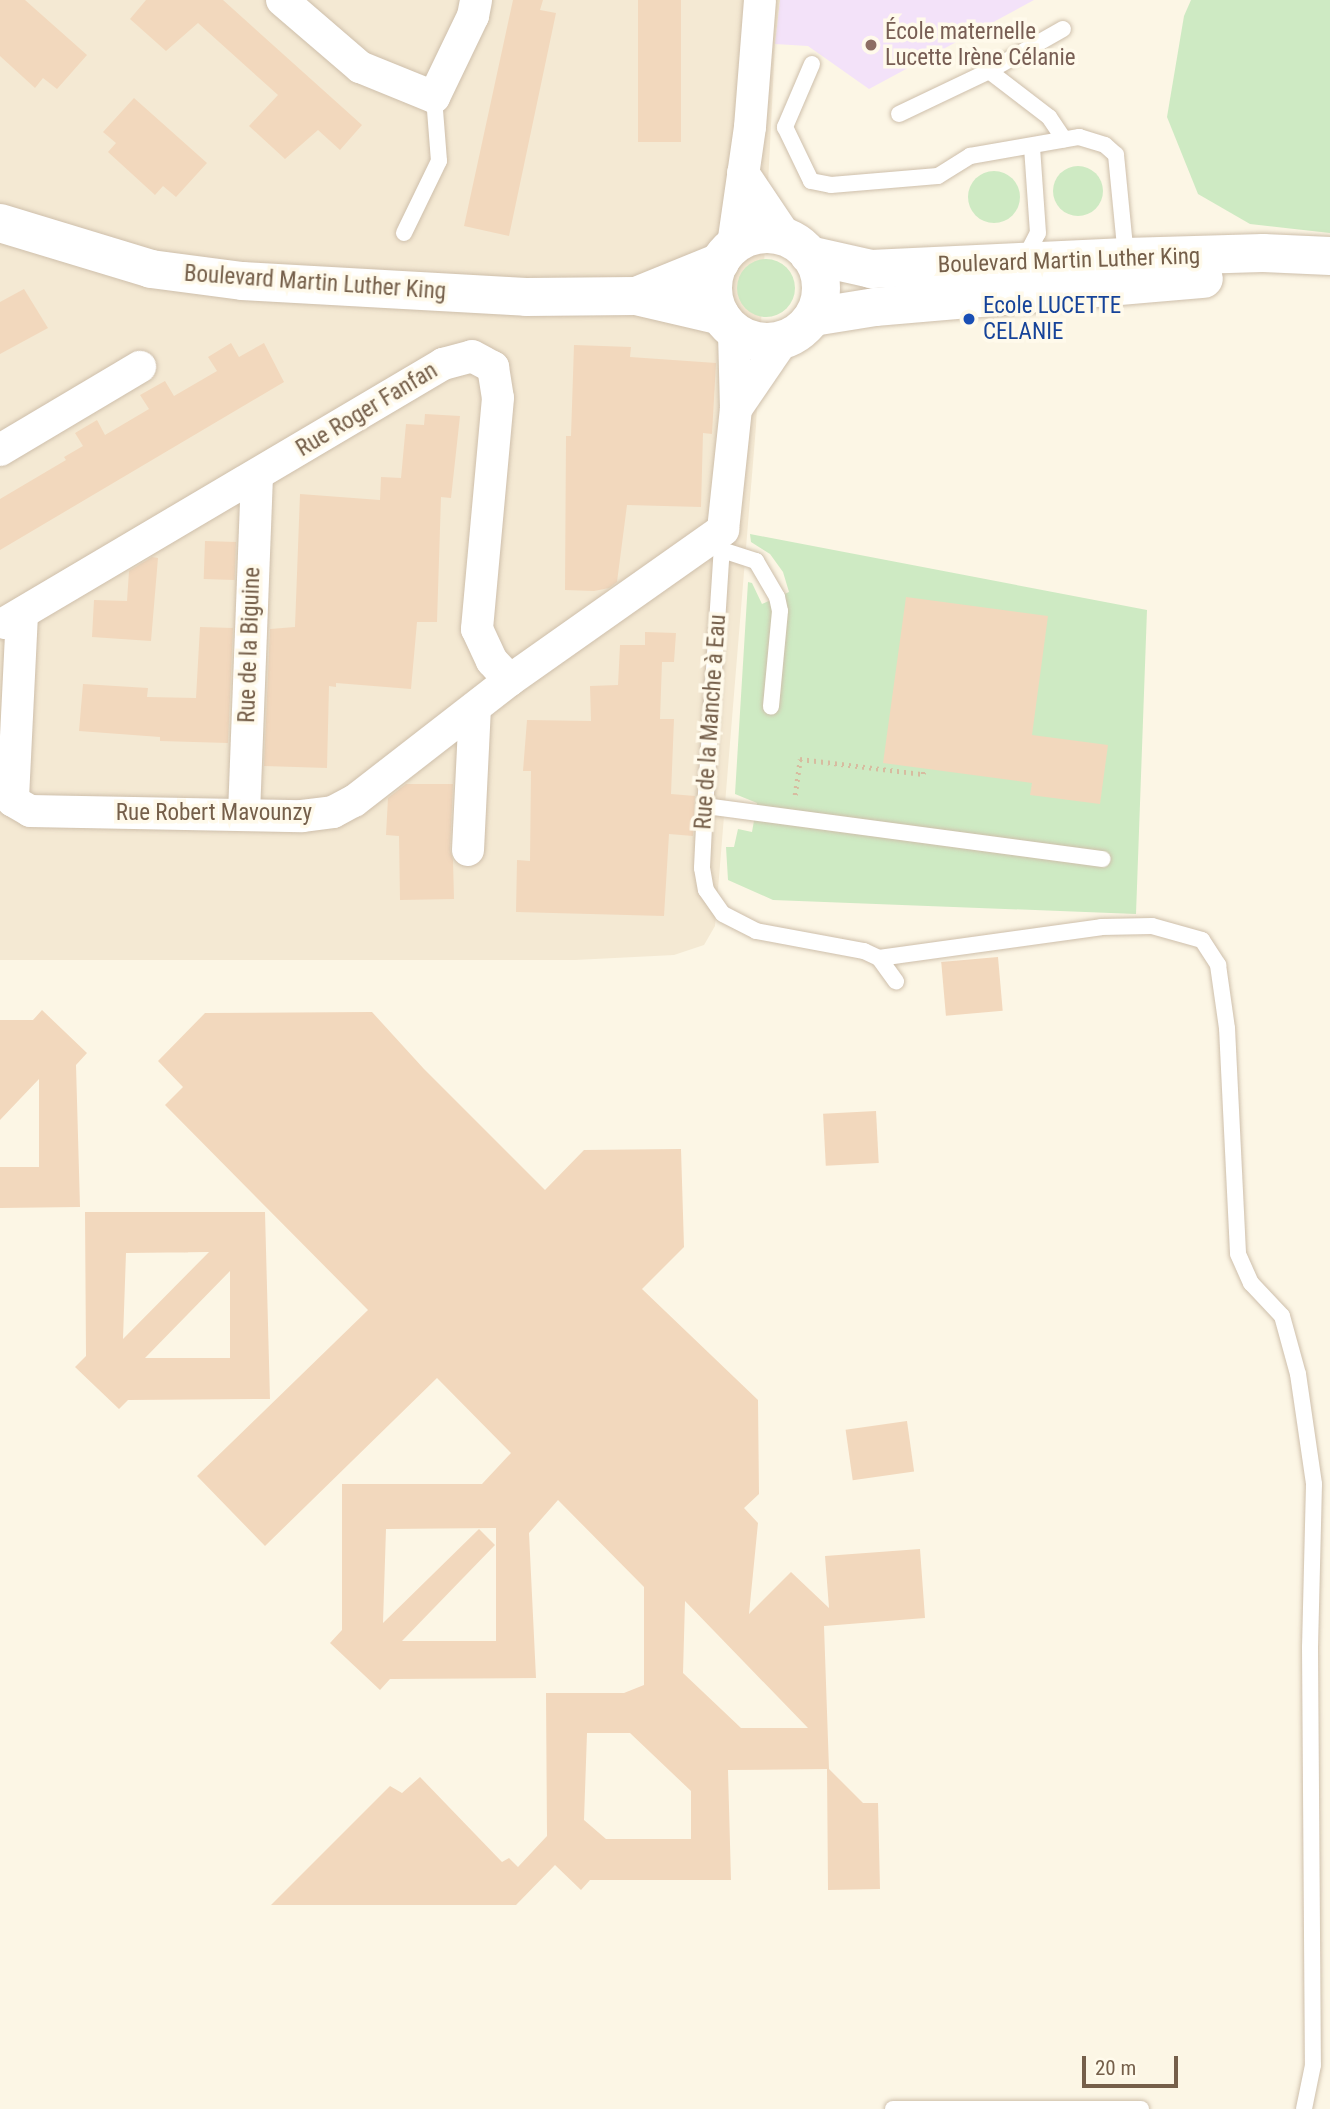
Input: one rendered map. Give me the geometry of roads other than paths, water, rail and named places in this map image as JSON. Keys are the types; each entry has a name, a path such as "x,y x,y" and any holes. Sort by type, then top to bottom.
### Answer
{"main road":[{"name":"Boulevard Martin Luther King","path":"0,223 151,269 242,281 526,297 636,296 728,324"},
{"path":"768,234 797,246 820,277 821,295 813,317 805,327 783,340 756,342 728,324 713,293 714,275 726,254 750,236 768,234"},
{"name":"Boulevard Martin Luther King","path":"797,246 871,269 1263,253 1330,256"},
{"name":"Boulevard Martin Luther King","path":"636,296 726,254"},
{"name":"Boulevard Martin Luther King","path":"813,317 875,307 1253,275 1330,262"}],"street":[{"path":"282,0 360,67 434,97 473,16 476,0"},
{"path":"726,254 743,173 768,127 760,0"},
{"path":"743,173 797,246"},
{"name":"Rue de la Manche à Eau","path":"722,540 736,409 728,324"},
{"path":"736,409 783,340"},
{"name":"Rue Roger Fanfan","path":"11,620 443,364 472,356 493,367 498,398 477,629 492,661 510,680"},
{"path":"0,450 140,367"},
{"name":"Rue de la Biguine","path":"244,814 257,476"},
{"name":"Rue Robert Mavounzy","path":"11,620 13,801 30,811 302,816 333,812 354,801 510,680 722,540"},
{"path":"468,850 475,709"}],"lane":[{"path":"899,114 989,71 1063,29"},
{"path":"812,64 768,127 811,181 831,185 938,176 970,156 1079,137 1105,145 1116,155 1126,257 1094,288"},
{"path":"989,71 1049,117 1063,139"},
{"path":"404,233 439,161 434,97"},
{"path":"1022,262 1038,233 1032,147"},
{"path":"722,540 756,561 777,597 780,611 771,707"},
{"name":"Rue de la Manche à Eau","path":"722,540 702,868 706,890 723,914 756,931 864,951 879,957"},
{"path":"705,806 1102,859"},
{"path":"896,981 879,957 1101,928 1152,926 1202,940 1218,965 1228,1041 1238,1254 1251,1283 1282,1316 1297,1374 1314,1484 1310,1647 1313,2065 1304,2109"},
{"path":"893,2109 1141,2109"}],"place":[{"name":"École maternelle Lucette Irène Célanie","path":"871,45"},
{"name":"Ecole LUCETTE CELANIE","path":"969,319"}]}
